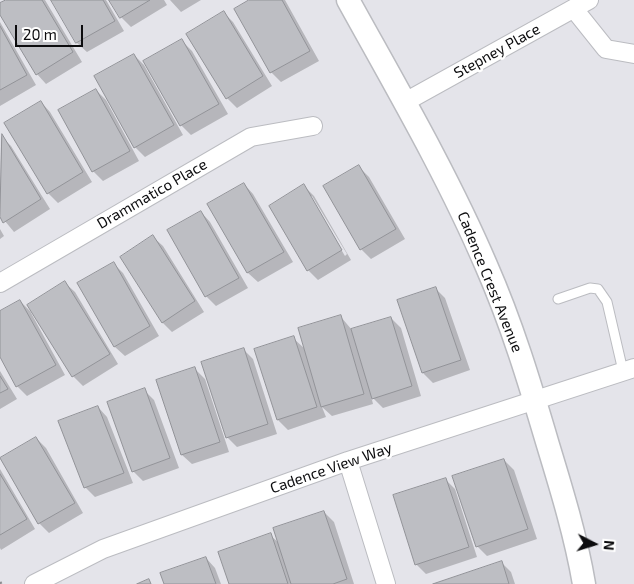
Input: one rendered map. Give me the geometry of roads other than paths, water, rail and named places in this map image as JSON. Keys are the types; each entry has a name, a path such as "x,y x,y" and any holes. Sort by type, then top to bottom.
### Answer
{"street":[{"name":"Cadence Crest Avenue","path":"348,0 405,102 486,266 504,309 535,399 567,506 584,584"},
{"name":"Stepney Place","path":"405,102 581,4"},
{"path":"581,4 606,49 634,54"},
{"name":"Drammatico Place","path":"0,283 251,136 313,126"},
{"name":"Cadence View Way","path":"34,584 103,549 348,461 628,369"},
{"path":"348,461 386,584"}],"lane":[{"path":"558,299 590,288 598,289 607,302 628,369"}]}
